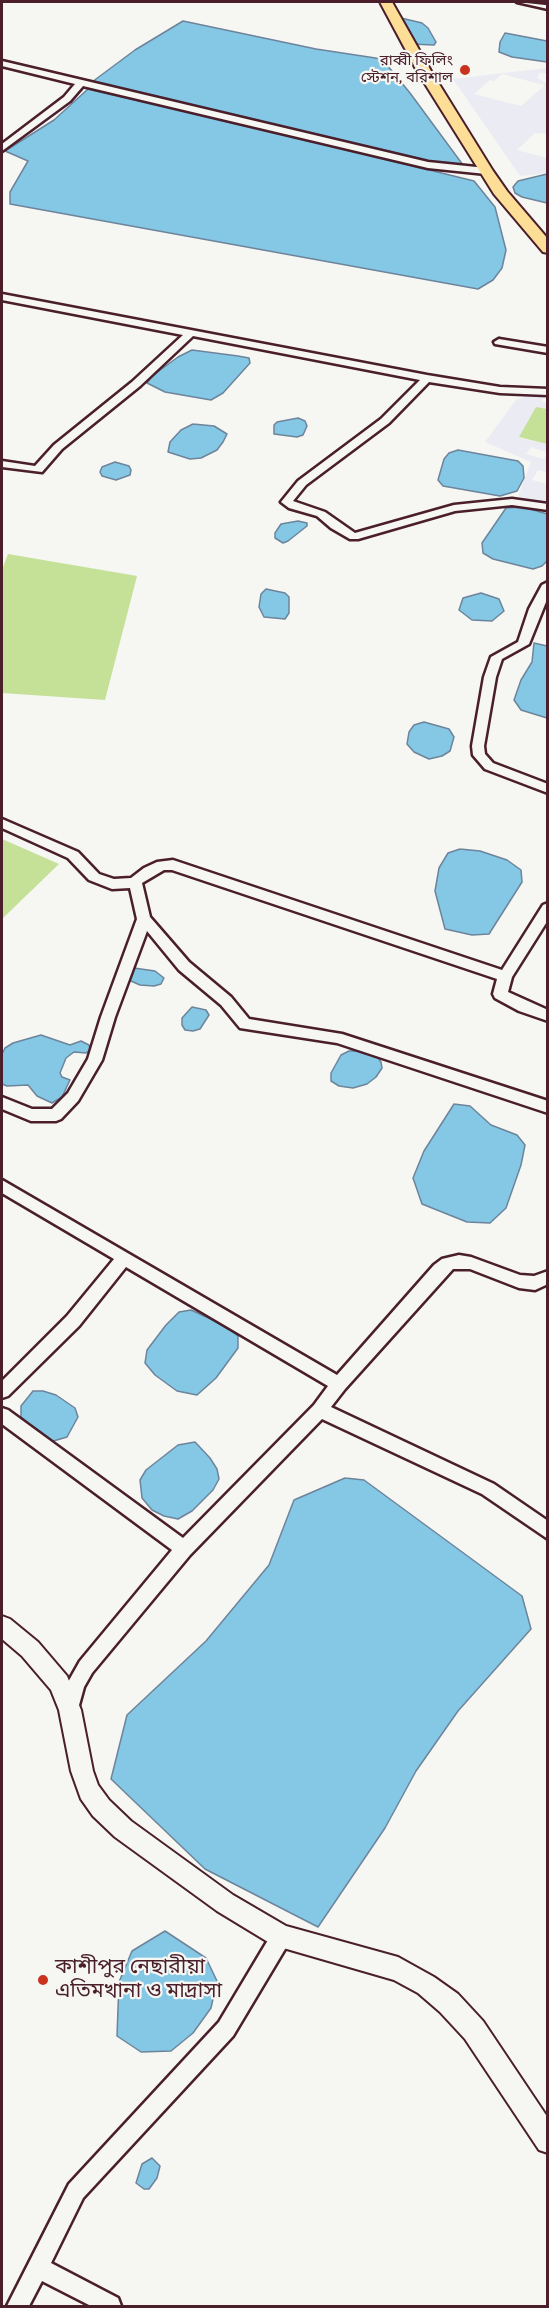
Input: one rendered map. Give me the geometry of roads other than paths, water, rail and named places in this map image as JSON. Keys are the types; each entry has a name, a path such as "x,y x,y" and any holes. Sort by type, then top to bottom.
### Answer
{"highway":[{"path":"386,2 424,71 501,194 548,249"}],"street":[{"path":"521,2 545,7"},
{"path":"2,64 428,165 486,171"},
{"path":"2,148 67,99 81,83"},
{"path":"2,297 427,378 500,390 548,392"},
{"path":"2,464 38,470 58,447 136,384 191,333"},
{"path":"499,342 548,350"},
{"path":"427,378 385,421 302,483 287,502 321,514 335,526 354,537 454,508 512,502 548,507"},
{"path":"548,585 535,609 524,644 497,657 490,677 478,746 479,755 489,766 548,789"},
{"path":"2,823 73,855 94,877 121,885 135,882 149,871 162,865 186,868 505,976"},
{"path":"135,882 144,919 184,966 226,1001 245,1024 279,1031 337,1038 548,1107"},
{"path":"548,908 505,976 500,994 548,1016"},
{"path":"2,1103 32,1115 56,1115 73,1097 95,1060 108,1017 144,919"},
{"path":"2,1186 339,1384"},
{"path":"2,1391 73,1321 123,1259"},
{"path":"70,1710 76,1684 86,1667 184,1549 320,1410 339,1384 447,1264 459,1261 471,1263 519,1281 536,1283 548,1277"},
{"path":"320,1410 488,1489 548,1531"},
{"path":"2,1415 184,1549"},
{"path":"2,1626 30,1648 60,1683 70,1710 82,1772 89,1791 101,1808 123,1829 225,1903 281,1937 350,1954 398,1969 426,1986 449,2003 474,2030 548,2141"},
{"path":"18,2307 76,2192 226,2029 281,1937"},
{"path":"37,2267 94,2296 110,2307"}],"water":[{"path":"401,18 422,23 428,28 436,42 434,45 411,44 407,38 410,32"},
{"path":"183,21 316,49 382,59 463,165 457,168 440,165 92,82 135,50"},
{"path":"505,33 547,41 547,62 512,57 499,52 500,42"},
{"path":"88,89 474,181 495,207 506,250 502,268 493,280 478,289 10,204 10,192 28,161 5,151 54,120"},
{"path":"547,174 547,203 515,193 513,187 518,181"},
{"path":"192,350 249,358 250,363 223,393 211,400 165,392 147,383 152,376"},
{"path":"298,418 305,421 307,426 303,435 297,437 274,434 274,425 277,422"},
{"path":"193,424 214,426 227,434 217,450 201,458 190,459 168,452 170,442 181,430"},
{"path":"458,450 518,461 523,466 524,478 517,491 500,496 443,486 438,480 444,459 449,453"},
{"path":"115,462 129,466 130,475 116,480 102,476 100,472 102,467"},
{"path":"523,507 547,514 547,561 542,566 533,569 493,559 483,553 482,543 506,508"},
{"path":"298,521 307,523 307,526 283,543 275,538 275,533 281,524"},
{"path":"266,589 285,593 289,597 289,613 285,619 264,617 259,607 261,594"},
{"path":"481,593 499,599 504,611 492,621 472,620 459,610 463,598"},
{"path":"534,643 547,646 547,718 521,710 514,700 521,680 532,662"},
{"path":"424,722 449,729 454,737 450,751 442,756 429,759 414,752 407,744 409,732 414,725"},
{"path":"460,849 480,851 507,860 521,870 522,882 489,934 472,935 445,929 435,891 439,868 448,853"},
{"path":"134,968 155,971 164,978 161,984 140,985 131,981 128,976"},
{"path":"192,1007 206,1010 209,1015 200,1029 185,1030 182,1018"},
{"path":"41,1035 70,1045 81,1041 89,1045 90,1050 86,1053 74,1052 66,1058 60,1073 62,1077 70,1080 62,1097 52,1103 37,1096 28,1085 7,1086 2,1084 2,1054 5,1048 13,1043"},
{"path":"349,1051 362,1051 376,1055 381,1062 382,1068 367,1084 353,1088 339,1086 331,1081 331,1073 341,1055"},
{"path":"454,1104 470,1106 491,1125 517,1135 525,1145 521,1165 506,1208 490,1223 467,1222 422,1204 413,1178 424,1151"},
{"path":"191,1310 226,1326 238,1336 238,1348 216,1378 197,1395 177,1391 155,1375 145,1363 147,1350 166,1325 179,1312"},
{"path":"33,1391 56,1395 75,1408 78,1417 67,1437 50,1442 21,1417 21,1406"},
{"path":"195,1442 217,1469 219,1479 213,1490 192,1511 178,1519 152,1510 142,1498 140,1480 146,1470 178,1445"},
{"path":"345,1478 364,1480 522,1596 531,1629 458,1711 416,1771 385,1828 318,1927 205,1869 111,1779 127,1715 206,1641 269,1565 294,1500"},
{"path":"165,1931 206,1958 217,1981 211,2008 193,2033 171,2051 141,2052 117,2036 119,1982 132,1951"},
{"path":"152,2158 160,2166 157,2178 149,2189 144,2189 136,2183 142,2164"}],"place":[{"name":"রাব্বী ফিলিং স্টেশন, বরিশাল","path":"465,70"},
{"name":"কাশীপুর নেছারীয়া এতিমখানা ও মাদ্রাসা","path":"43,1980"}]}
